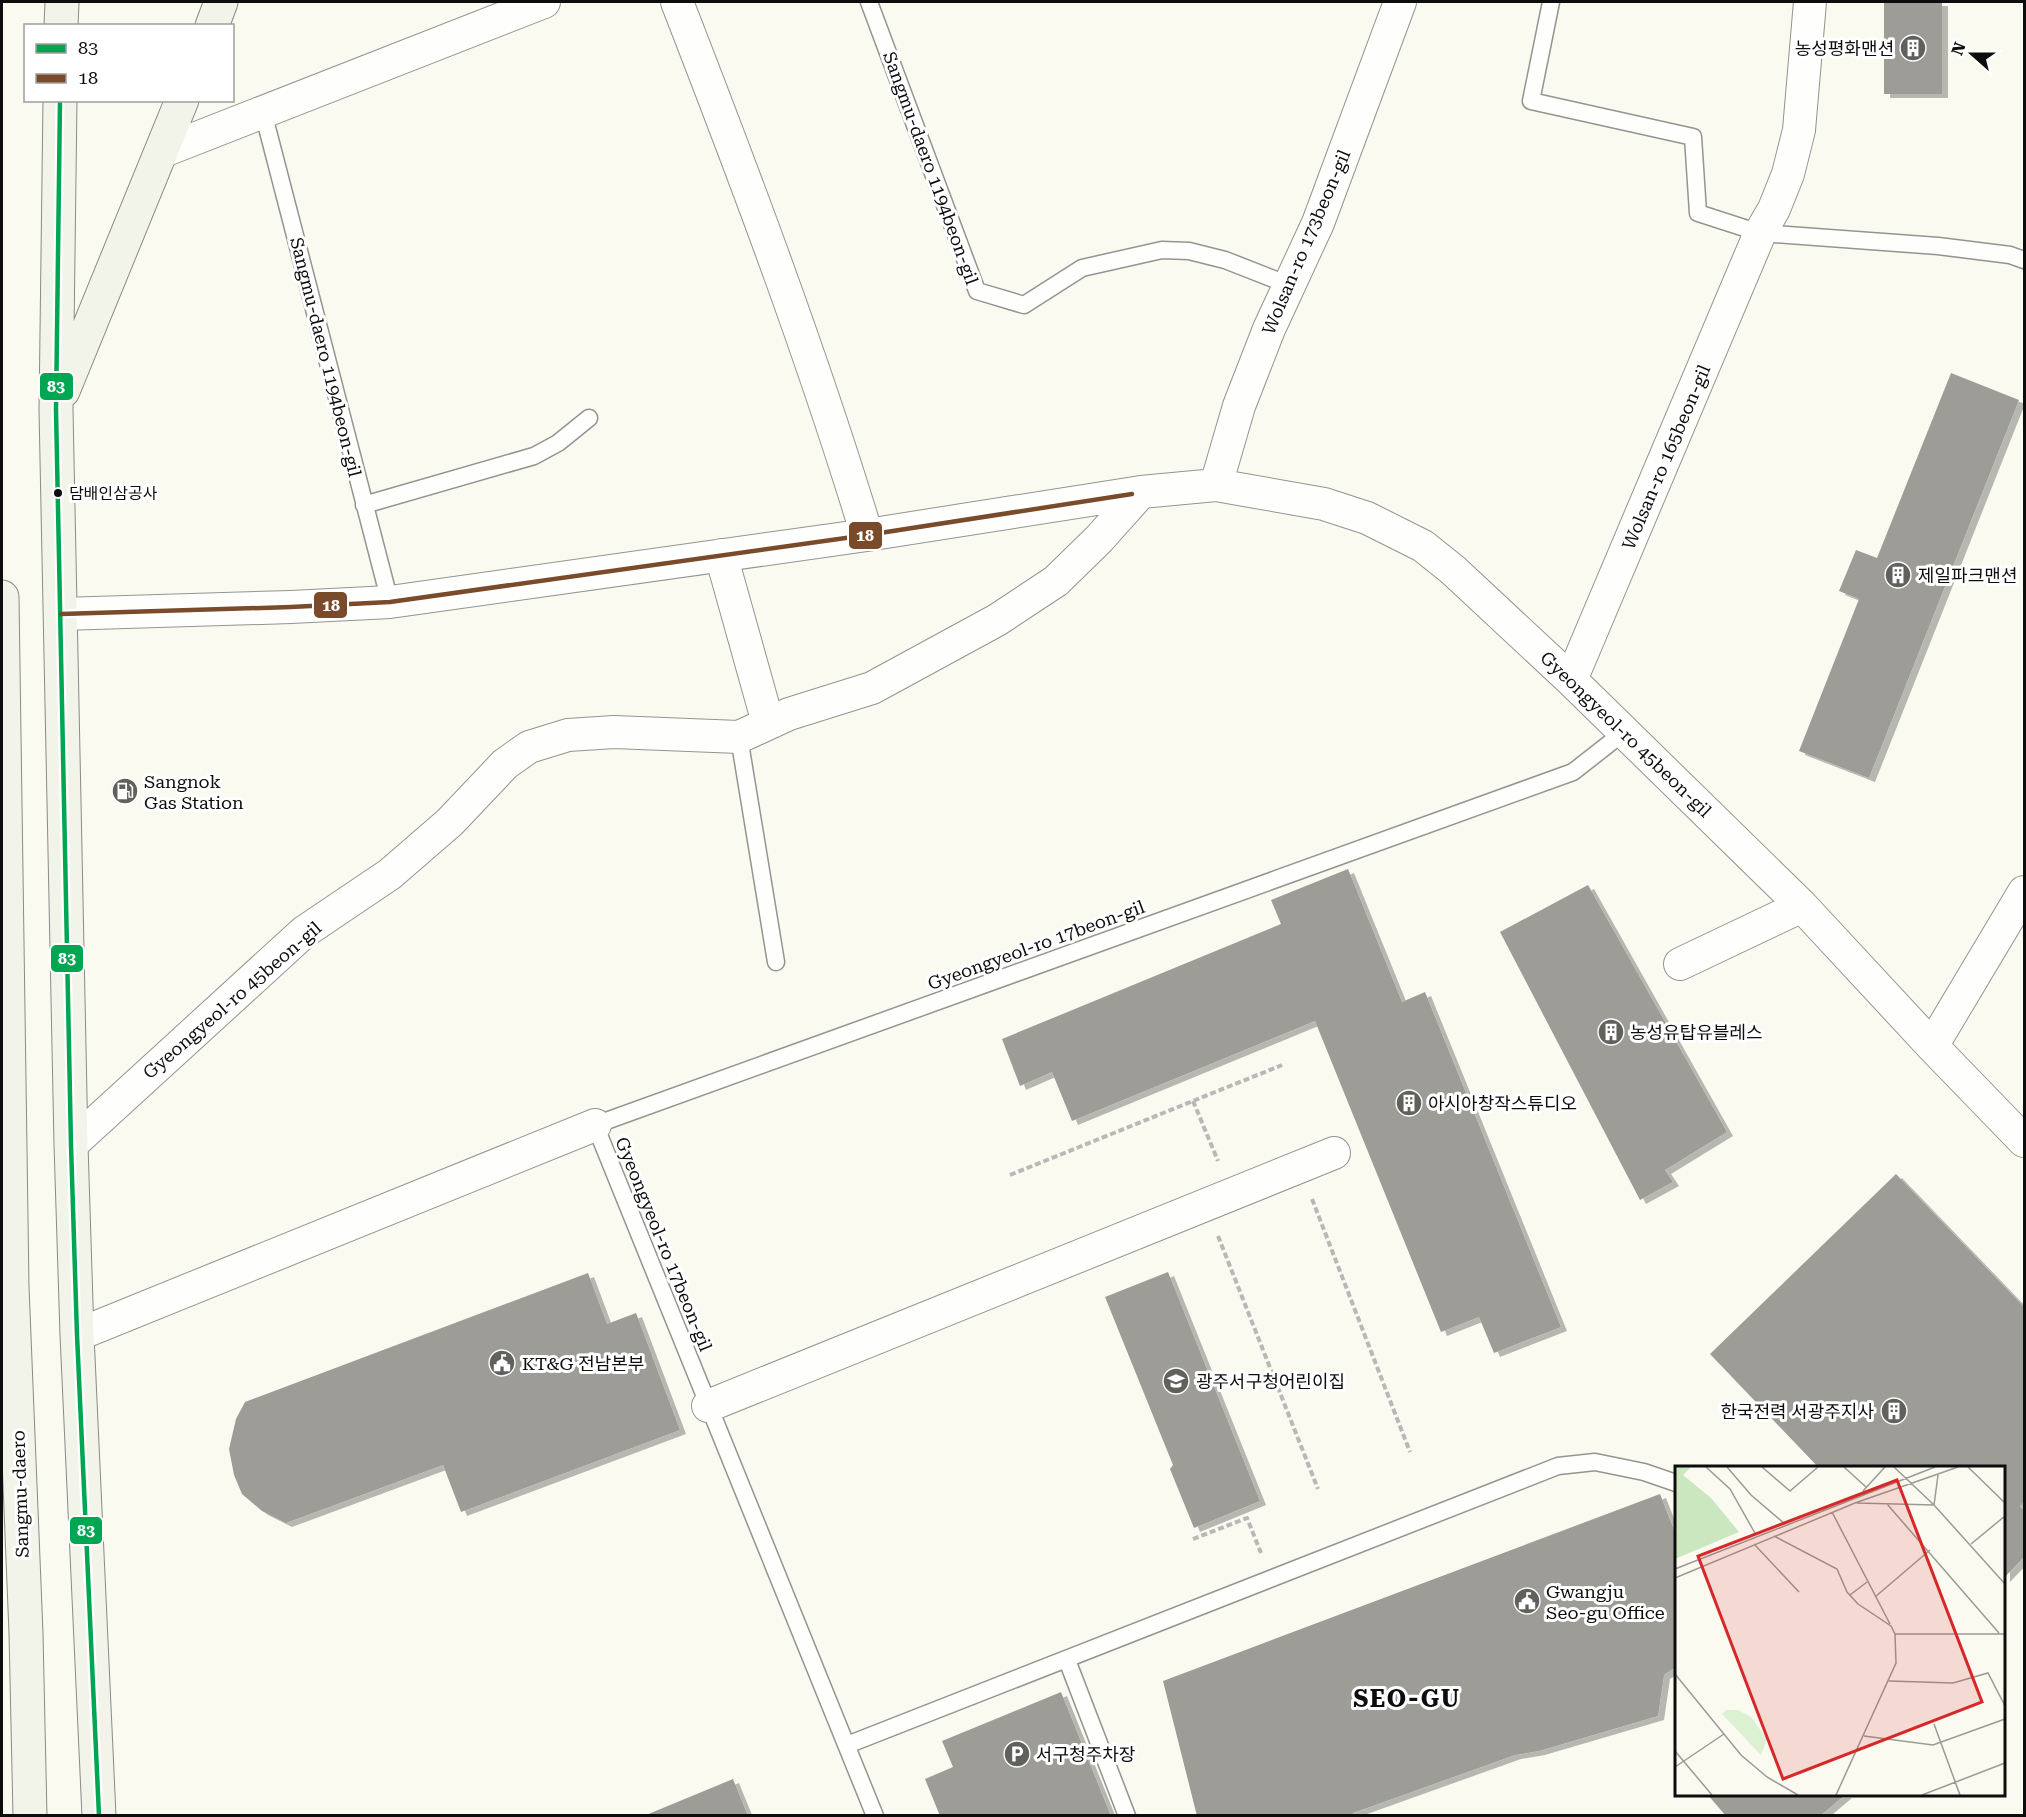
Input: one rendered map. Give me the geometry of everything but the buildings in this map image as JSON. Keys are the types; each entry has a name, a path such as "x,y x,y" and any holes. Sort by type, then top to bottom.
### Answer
{"street":[{"path":"61,24 62,2"},
{"path":"213,24 221,2"},
{"path":"161,152 544,2"},
{"path":"677,2 729,136 837,435 867,535"},
{"name":"Wolsan-ro 173beon-gil","path":"1216,484 1239,406 1269,329 1318,223 1400,2"},
{"name":"Wolsan-ro 165beon-gil","path":"1571,680 1760,233 1774,209 1788,174 1799,130 1810,2"},
{"path":"60,102 56,410 71,1145 76,1335 99,1815"},
{"path":"56,410 181,102"},
{"name":"Gyeongyeol-ro 45beon-gil","path":"61,614 390,602 867,535 1142,492 1216,484 1324,504 1367,518 1423,546 1453,570 1571,680 1802,906 1932,1046 2025,1141"},
{"name":"Gyeongyeol-ro 45beon-gil","path":"71,1145 304,932 390,874 450,822 505,764 529,747 568,735 614,732 738,737 789,714 872,688 997,620 1056,582 1142,492"},
{"path":"721,555 768,723"},
{"name":"Sangmu-daero","path":"2,597 7,1287 26,1633 30,1815"},
{"path":"1932,1046 2025,892"},
{"path":"1680,964 1802,906"},
{"path":"76,1335 595,1125"},
{"path":"708,1406 1334,1153"}],"lane":[{"name":"Sangmu-daero 1194beon-gil","path":"869,2 977,291 1024,305 1082,268 1162,250 1189,251 1225,260 1289,285"},
{"path":"1551,2 1531,101 1693,137 1698,213 1760,233 1938,246 2010,255 2025,260"},
{"name":"Sangmu-daero 1194beon-gil","path":"263,112 390,602"},
{"path":"364,505 534,456 558,443 589,418"},
{"name":"Gyeongyeol-ro 17beon-gil","path":"875,1815 595,1125 1573,772 1624,732"},
{"path":"738,737 776,962"},
{"path":"847,1745 1558,1466 1595,1462 1644,1472 1675,1482"},
{"path":"1067,1660 1128,1815"}],"path":[{"path":"1010,1175 1282,1065"},
{"path":"1193,1101 1218,1200 1318,1489"},
{"path":"1299,1167 1410,1452"},
{"path":"1193,1539 1247,1518 1271,1579"}],"transit line":[{"name":"83","path":"60,102 56,410 71,1145 77,1335 99,1816"},
{"name":"18","path":"61,614 390,602 867,535 1132,494"}],"place":[{"name":"농성평화맨션","path":"1913,48"},
{"name":"담배인삼공사","path":"58,493"},
{"name":"제일파크맨션","path":"1898,575"},
{"name":"Sangnok Gas Station","path":"125,791"},
{"name":"농성유탑유블레스","path":"1611,1032"},
{"name":"아시아창작스튜디오","path":"1409,1103"},
{"name":"KT&G 전남본부","path":"502,1363"},
{"name":"광주서구청어린이집","path":"1176,1381"},
{"name":"한국전력 서광주지사","path":"1894,1411"},
{"name":"Gwangju Seo-gu Office","path":"1527,1601"},
{"name":"서구청주차장","path":"1017,1754"}],"district":[{"name":"SEO-GU","path":"1407,1699"}]}
